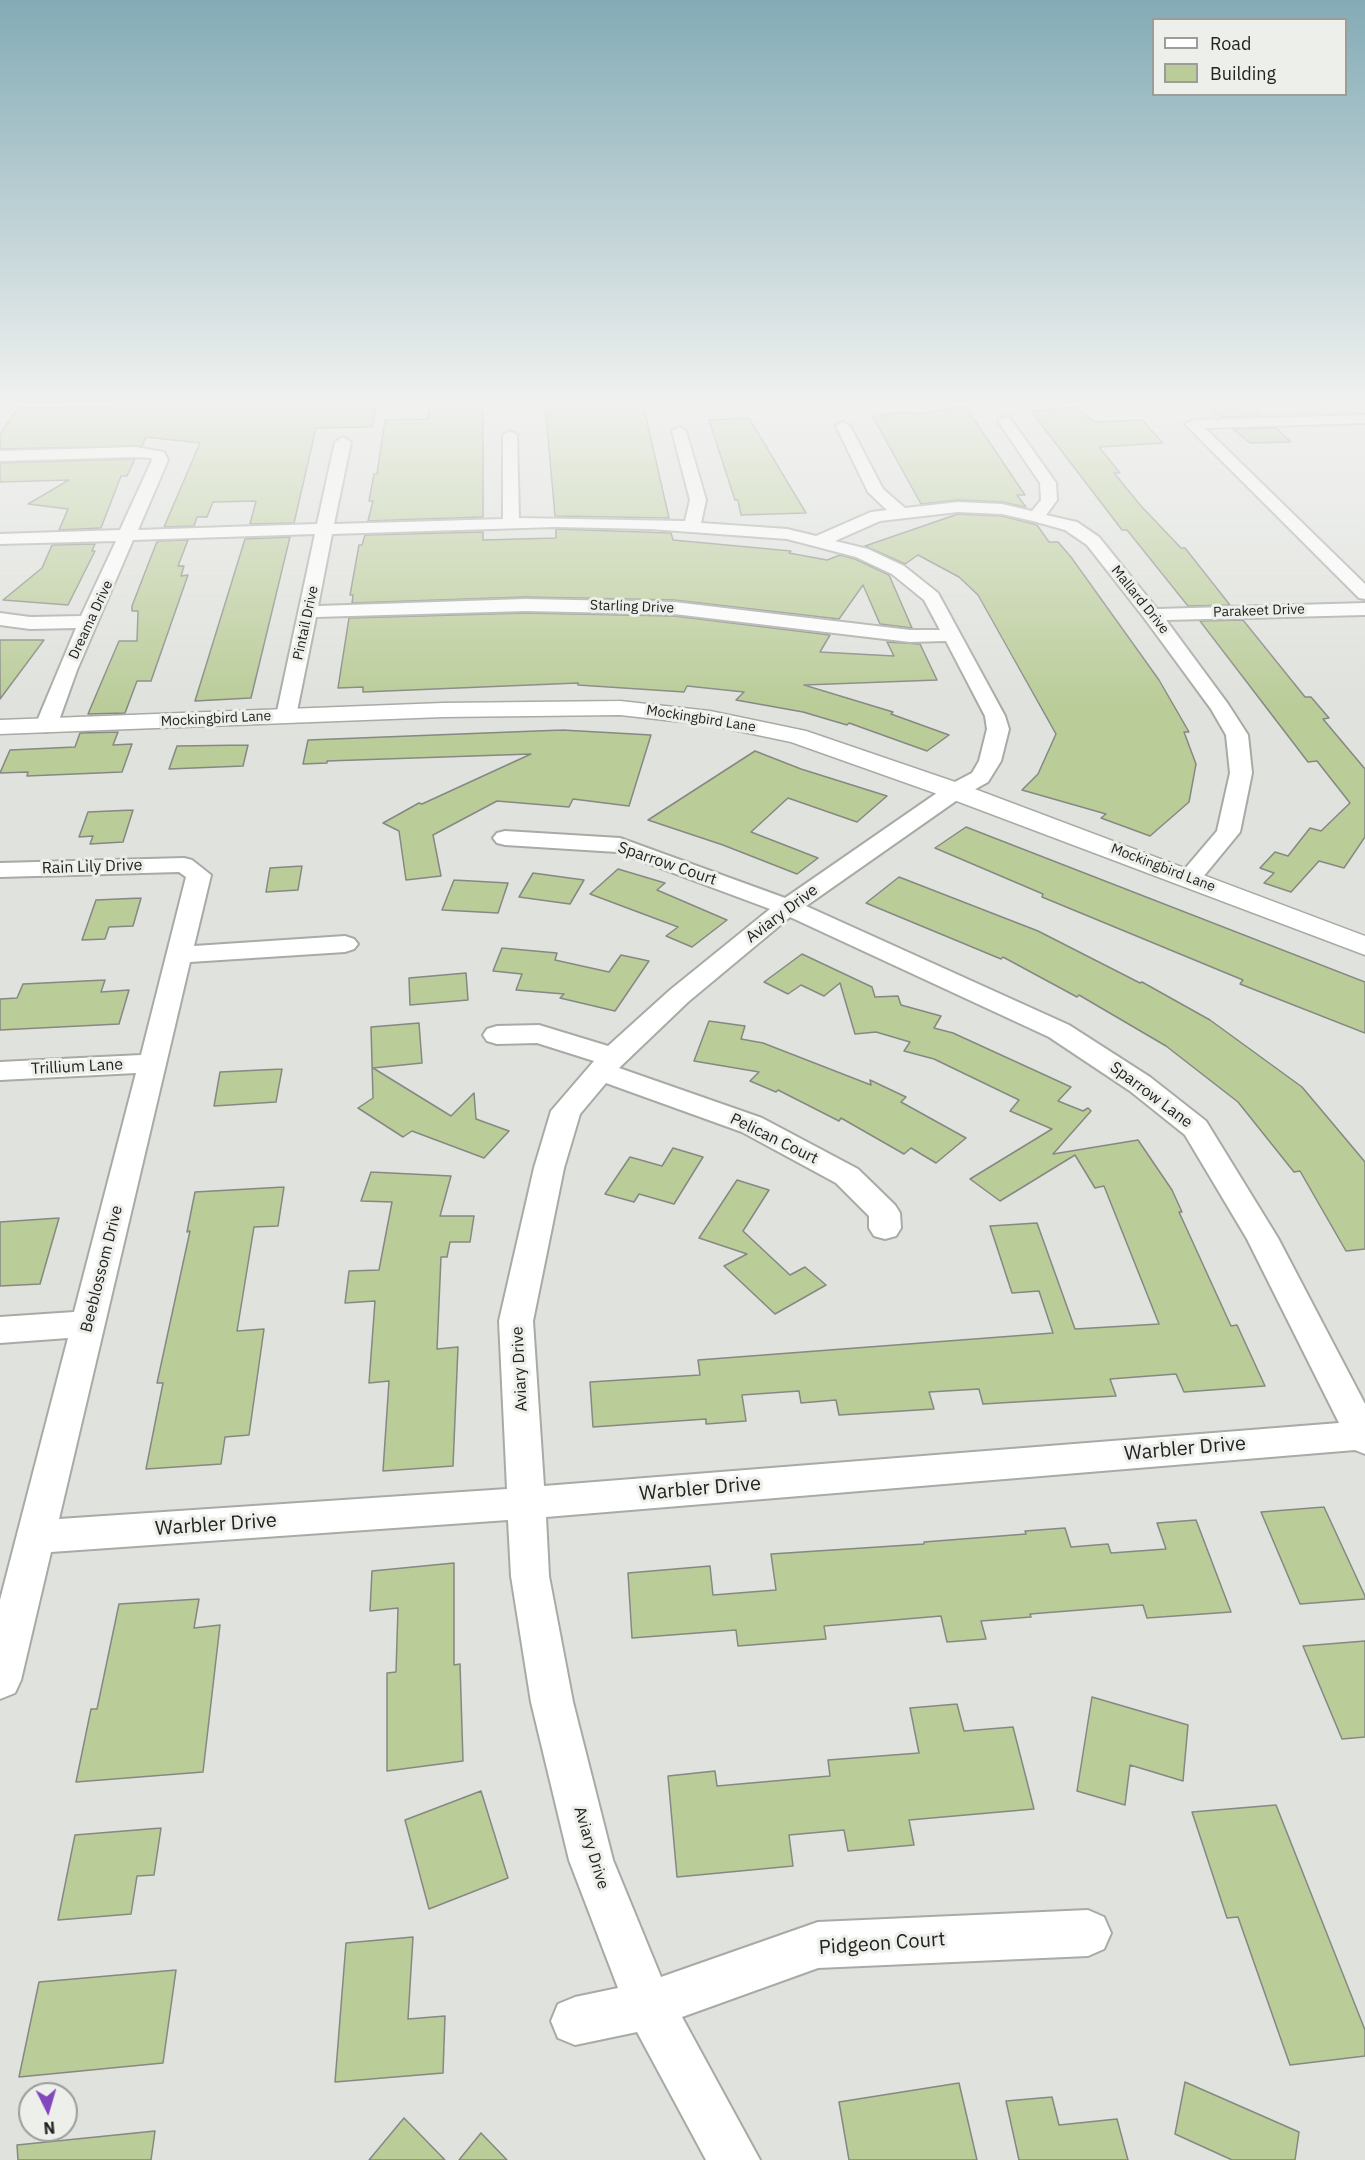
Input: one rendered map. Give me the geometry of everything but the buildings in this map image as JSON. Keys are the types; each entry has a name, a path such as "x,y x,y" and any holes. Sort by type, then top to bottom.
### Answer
{"street":[{"name":"Dreama Drive","path":"46,726 67,670 141,505"},
{"name":"Pintail Drive","path":"286,716 331,505"},
{"path":"511,505 511,524"},
{"path":"692,526 697,505"},
{"path":"891,505 901,513"},
{"path":"1036,517 1045,505"},
{"path":"1274,505 1365,594"},
{"name":"Mallard Drive","path":"820,541 878,516 958,507 1002,509 1036,517 1071,526 1093,541 1152,615 1221,708 1237,735 1241,773 1228,832 1189,878"},
{"name":"Aviary Drive","path":"0,539 128,537 555,522 692,526 787,534 862,553 898,570 932,597 995,716 998,729 990,761 980,777 955,791 788,907 679,996 608,1064 566,1111 549,1168 516,1321 528,1503 530,1576 554,1714 591,1860 649,2005 734,2160"},
{"name":"Starling Drive","path":"308,612 525,605 674,608 910,636 954,635"},
{"name":"Parakeet Drive","path":"1152,615 1365,609"},
{"path":"0,619 30,623 90,622"},
{"name":"Mockingbird Lane","path":"0,727 286,716 620,708 710,718 797,736 955,791 1365,946"},
{"name":"Sparrow Court","path":"505,838 620,845 788,907"},
{"name":"Rain Lily Drive","path":"0,870 184,865"},
{"name":"Beeblossom Drive","path":"0,1680 181,955 199,875 184,865"},
{"name":"Sparrow Lane","path":"788,907 1059,1031 1140,1084 1196,1128 1262,1238 1364,1436"},
{"path":"181,955 345,945"},
{"name":"Pelican Court","path":"497,1035 539,1034 752,1125 848,1176 884,1213 885,1228"},
{"name":"Trillium Lane","path":"0,1071 154,1063"},
{"path":"0,1330 88,1324"},
{"name":"Warbler Drive","path":"36,1537 528,1503 1364,1436"},
{"name":"Pidgeon Court","path":"575,2021 649,2005 818,1945 1088,1933"}]}
